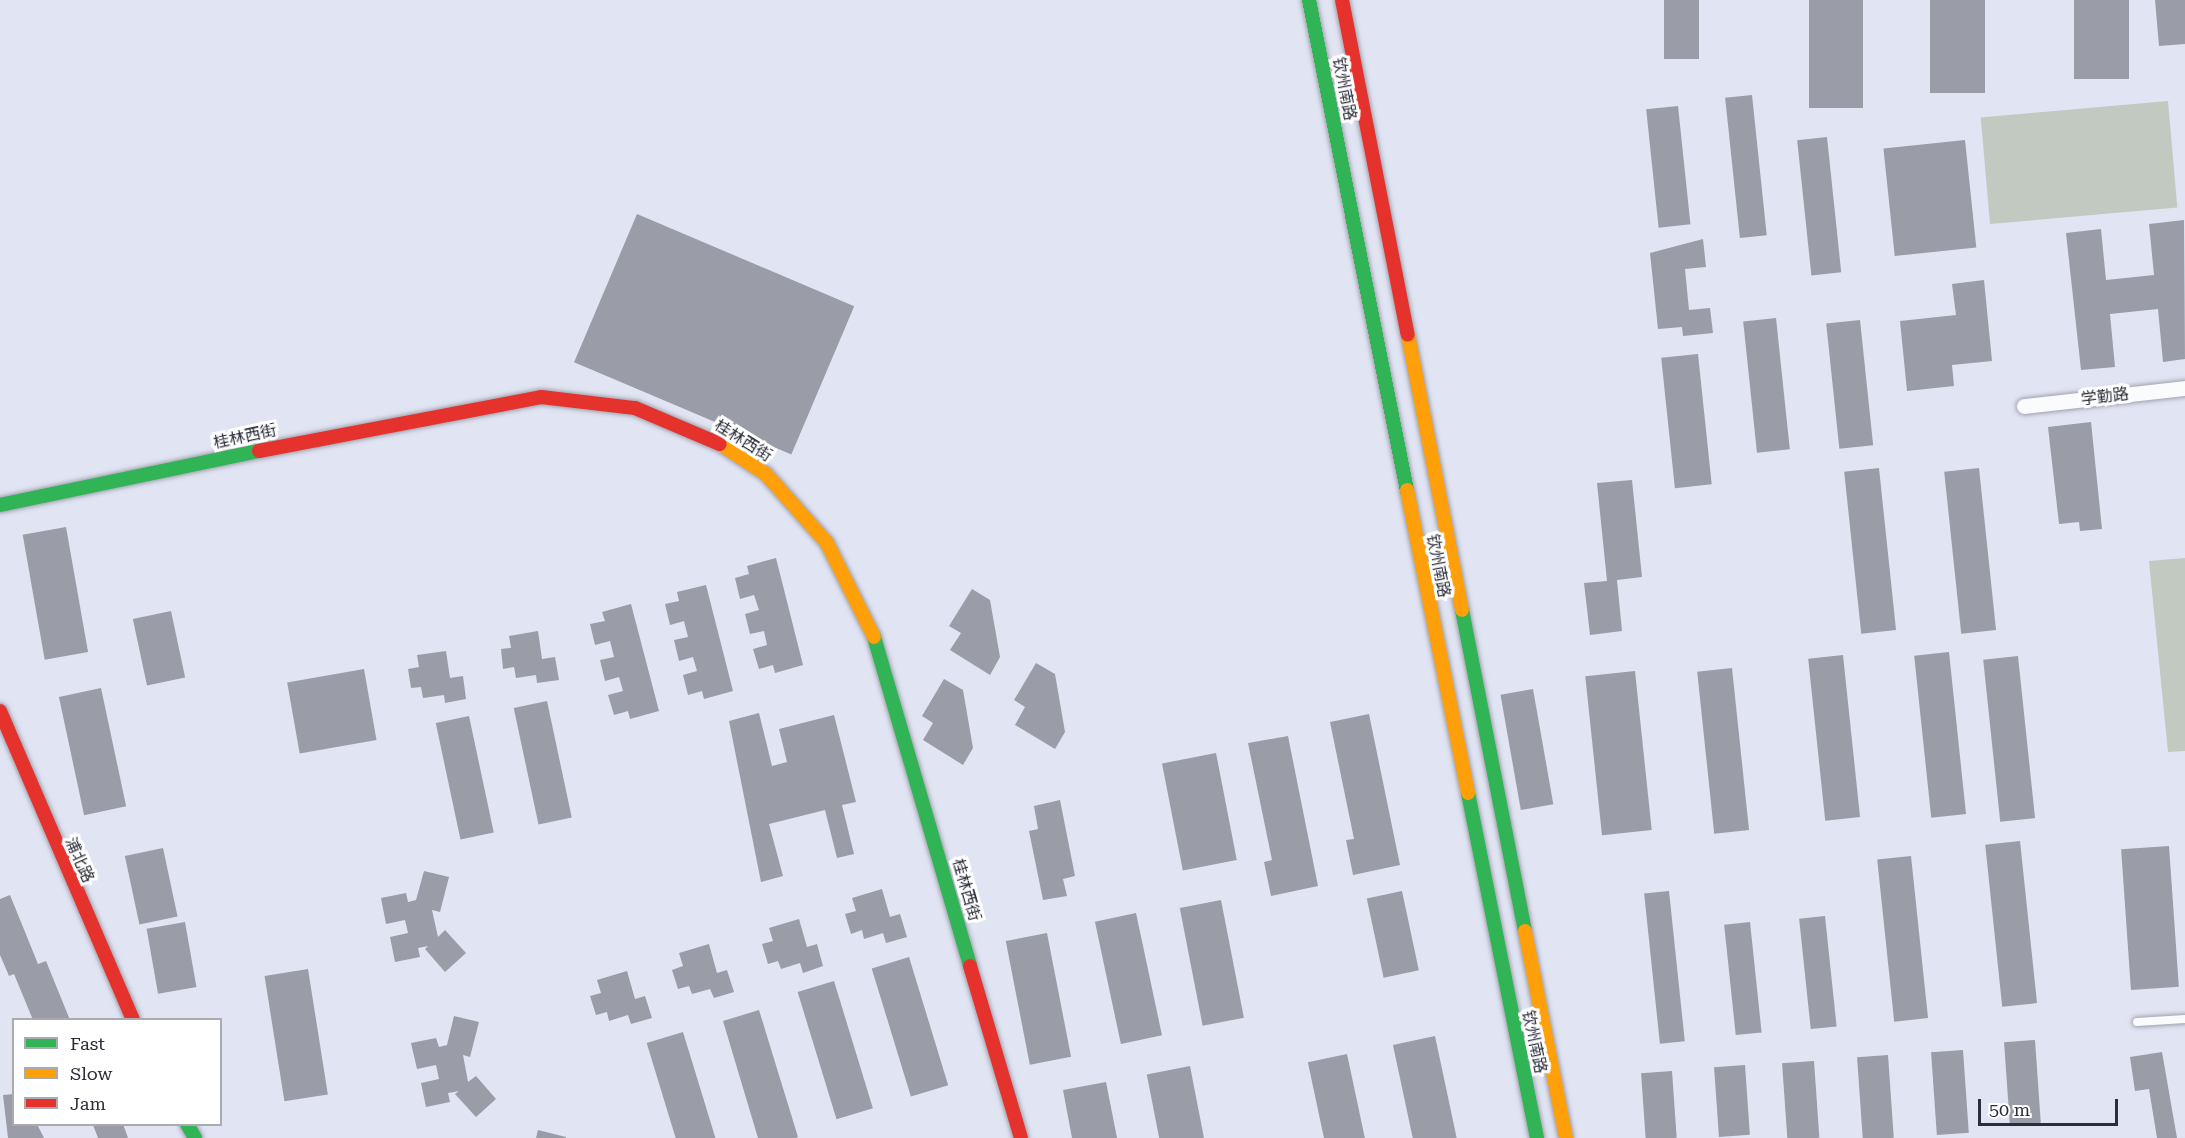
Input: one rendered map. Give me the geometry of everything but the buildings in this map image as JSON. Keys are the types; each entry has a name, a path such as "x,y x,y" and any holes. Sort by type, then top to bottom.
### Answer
{"street":[{"name":"钦州南路","path":"1309,0 1537,1138"},
{"name":"钦州南路","path":"1342,0 1566,1138"},
{"name":"学勤路","path":"2024,406 2185,388"},
{"name":"桂林西街","path":"0,505 499,401 541,397 635,408 728,447 766,474 819,533 851,581 872,630 1021,1138"},
{"name":"浦北路","path":"0,711 132,1018"}],"lane":[{"path":"2137,1022 2185,1019"}],"shaded area":[{"path":"2168,101 2177,208 1990,224 1981,117"},
{"path":"2185,558 2185,751 2168,752 2149,561"}],"traffic: fast":[{"path":"1309,0 1407,490"},
{"path":"0,505 259,451"},
{"path":"1462,610 1525,931"},
{"path":"874,637 970,966"},
{"path":"1468,793 1537,1138"},
{"path":"188,1126 195,1138"}],"traffic: slow":[{"path":"1408,335 1462,610"},
{"path":"720,444 766,474 827,543 874,637"},
{"path":"1407,490 1468,793"},
{"path":"1525,931 1566,1138"}],"traffic: jam":[{"path":"1342,0 1408,335"},
{"path":"259,451 541,397 635,408 720,444"},
{"path":"0,711 132,1018"},
{"path":"970,966 1021,1138"}]}
